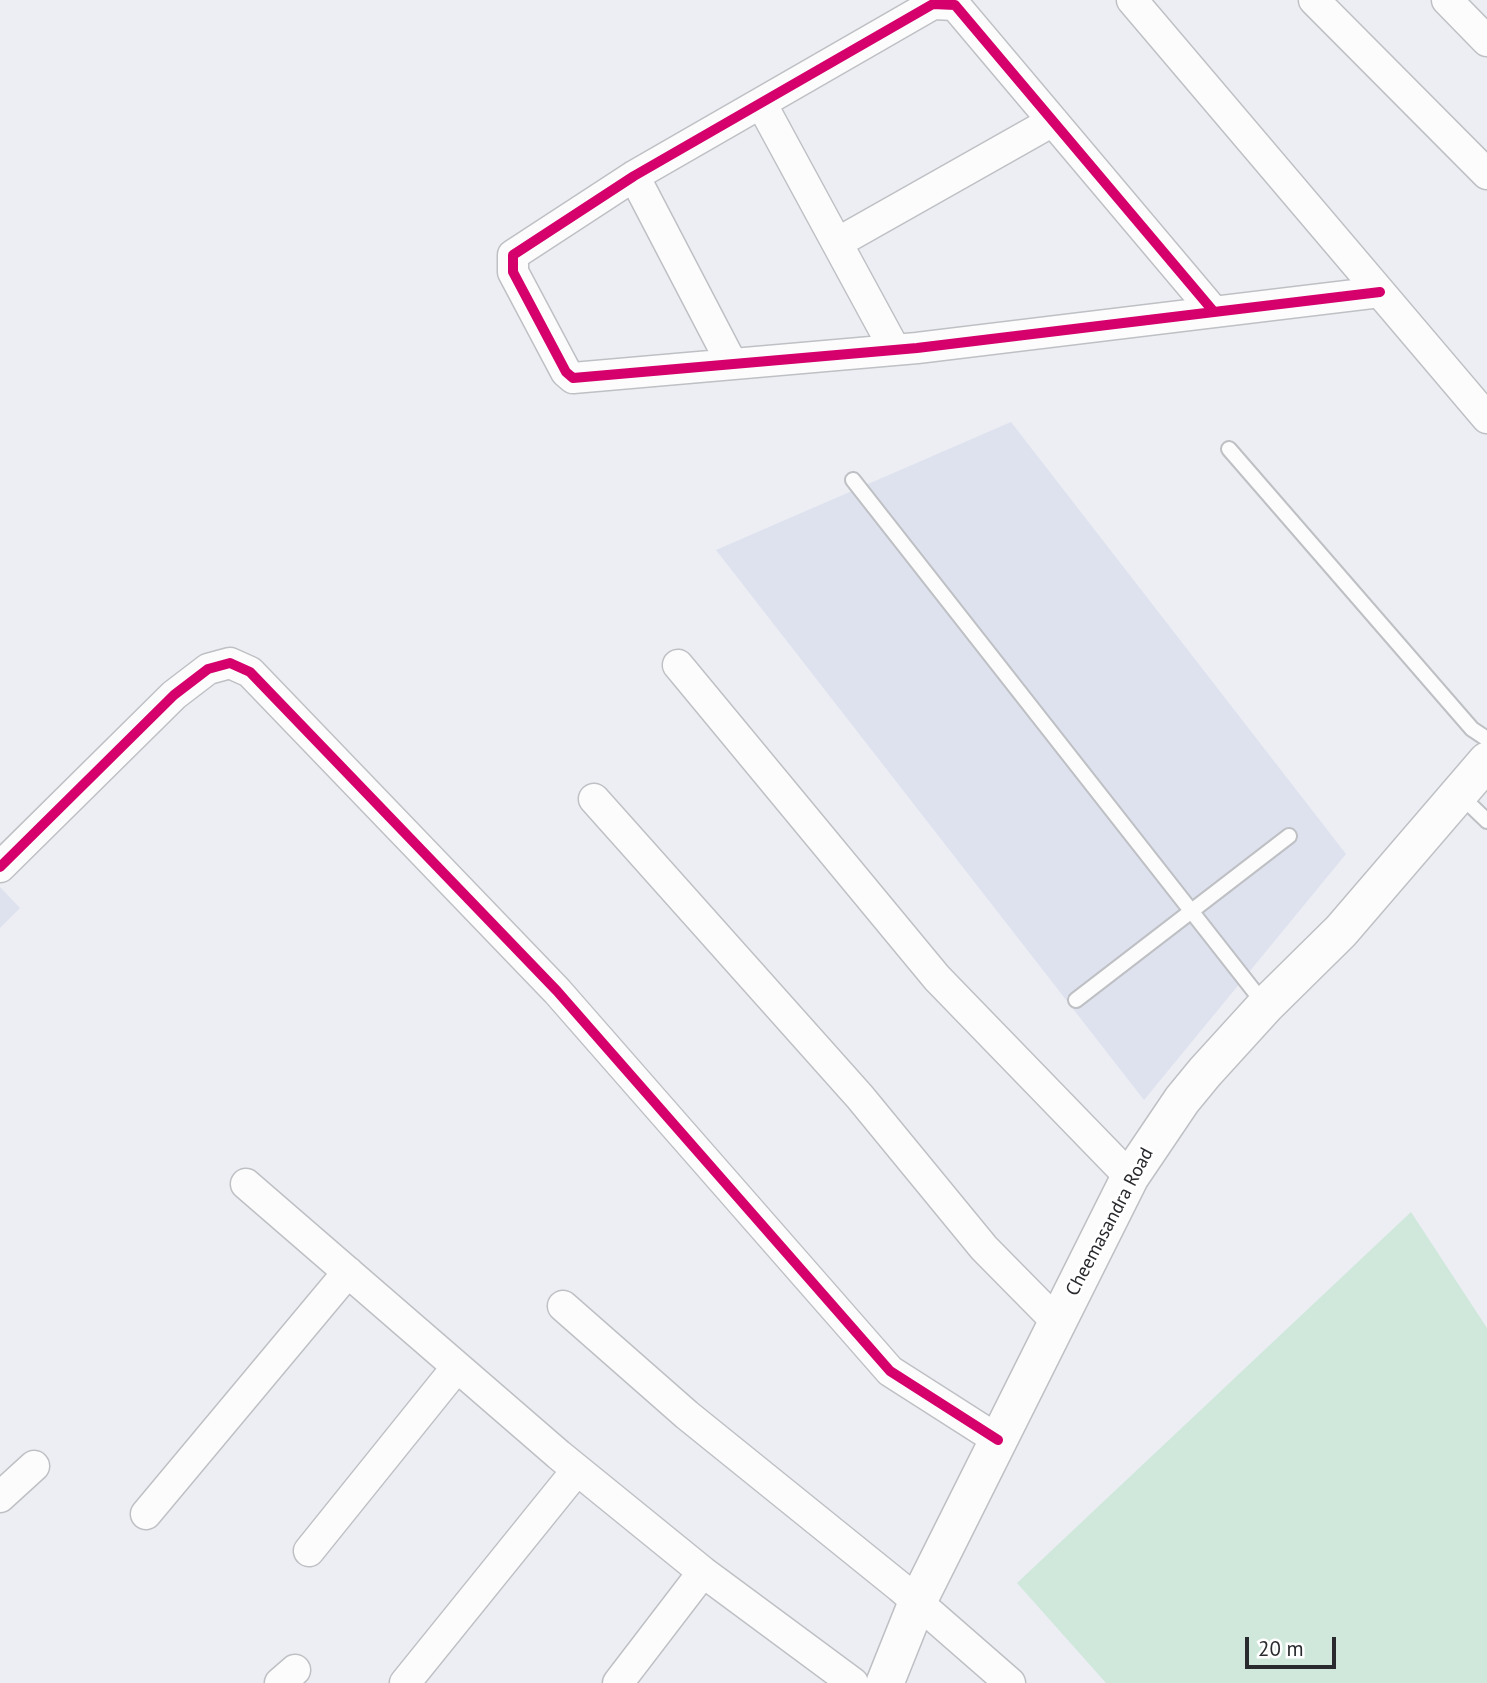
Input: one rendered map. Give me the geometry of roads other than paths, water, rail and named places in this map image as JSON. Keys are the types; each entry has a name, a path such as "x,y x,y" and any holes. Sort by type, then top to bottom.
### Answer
{"street":[{"path":"1132,0 1487,418"},
{"path":"1314,0 1487,174"},
{"path":"1447,0 1487,41"},
{"path":"1214,312 954,5 933,4 634,176 513,255 513,272 566,372 573,378 895,350 1214,312 1380,292"},
{"path":"761,103 895,350"},
{"path":"837,243 1053,121"},
{"path":"634,176 732,364"},
{"path":"0,867 174,695 208,669 230,663 250,672 557,991 890,1371 998,1440"},
{"path":"678,665 937,978 1130,1177"},
{"name":"Cheemasandra Road","path":"885,1683 917,1603 1130,1177 1182,1100 1266,1005 1341,930 1487,761"},
{"path":"594,799 860,1097 984,1248 1057,1322"},
{"path":"246,1184 577,1470 704,1572 853,1683"},
{"path":"146,1514 348,1272"},
{"path":"563,1306 747,1466 917,1603 1010,1683"},
{"path":"309,1551 457,1367"},
{"path":"0,1497 34,1466"},
{"path":"405,1683 577,1470"},
{"path":"618,1683 704,1572"}],"lane":[{"path":"1229,449 1472,729 1487,739"},
{"path":"853,480 1266,1005"},
{"path":"1460,795 1487,821"},
{"path":"1076,1000 1289,836"}]}
